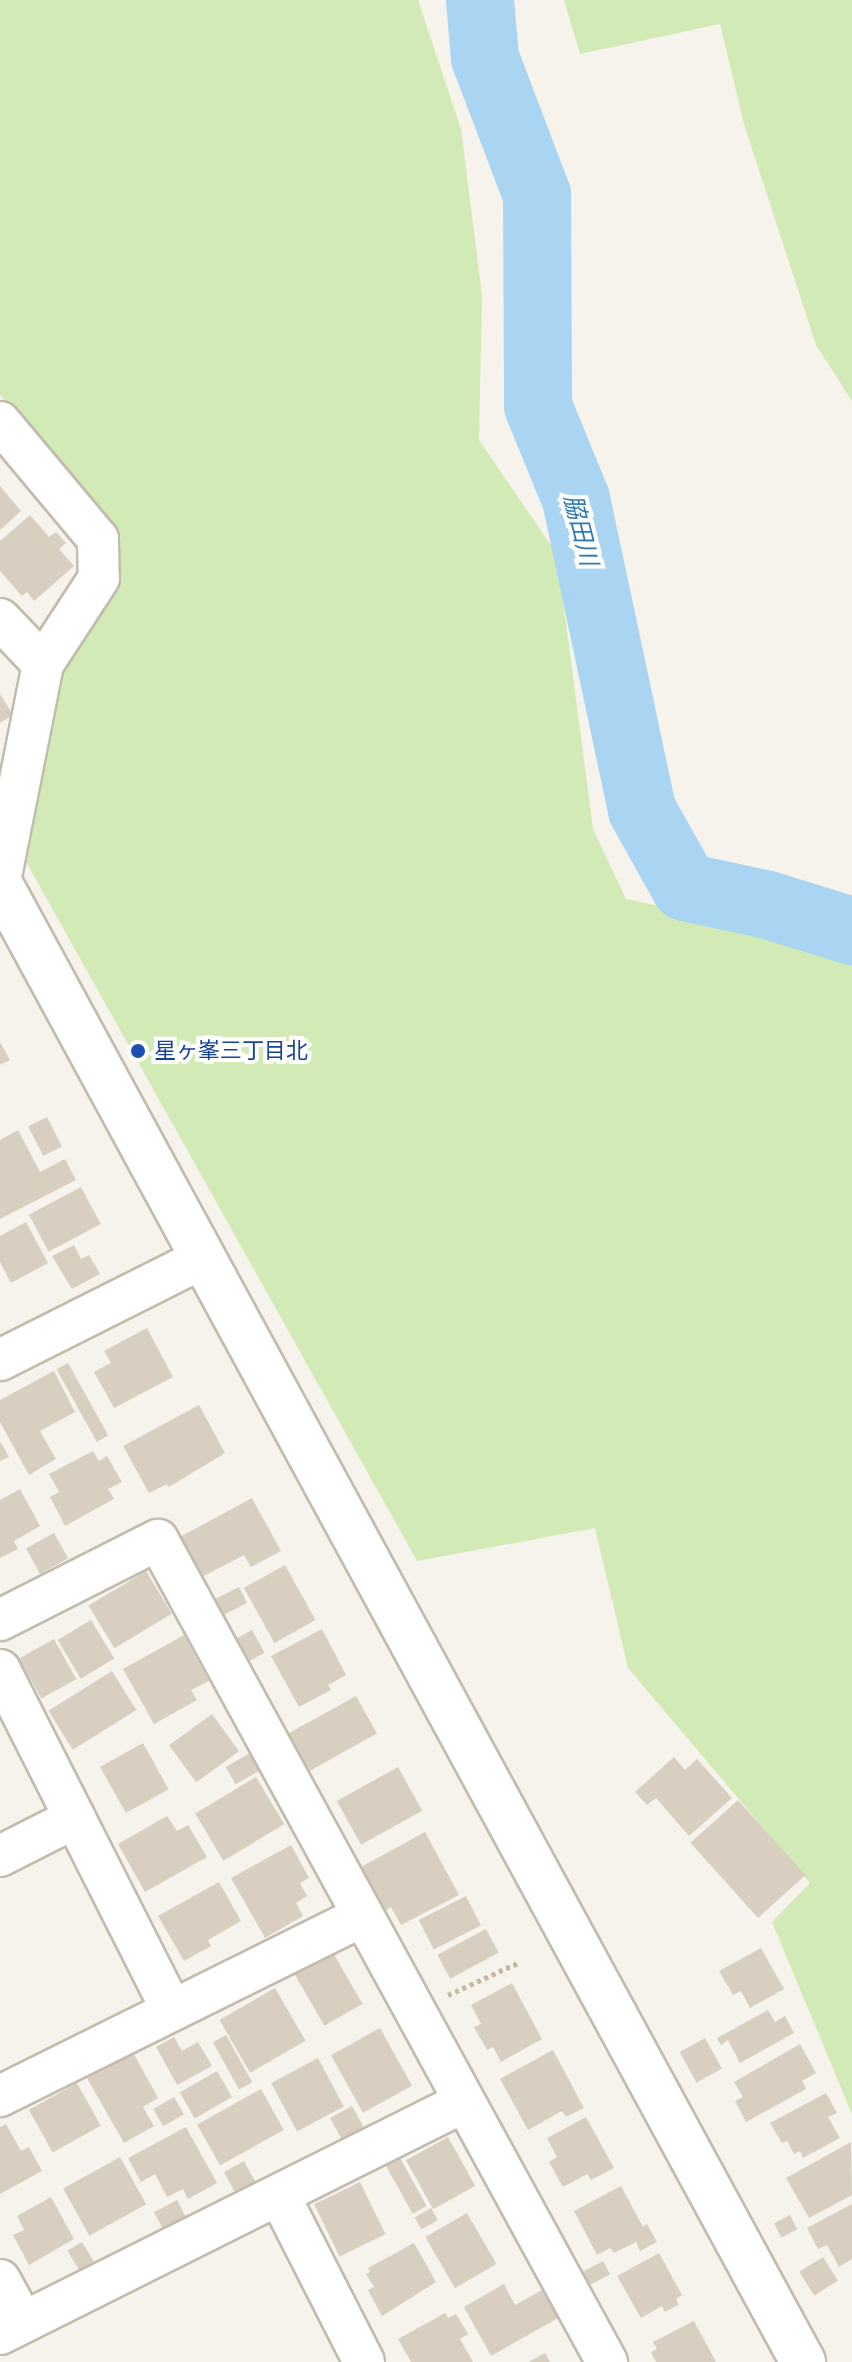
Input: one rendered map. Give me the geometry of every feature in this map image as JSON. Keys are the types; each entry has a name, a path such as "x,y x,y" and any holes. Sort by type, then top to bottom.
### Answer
{"street":[{"path":"0,422 98,539 99,578 43,664 0,882 803,2362"},
{"path":"0,619 43,664"},
{"path":"0,1360 203,1258"},
{"path":"0,1620 158,1540 607,2362"},
{"path":"0,1670 172,2010"},
{"path":"0,1856 75,1818"},
{"path":"0,2096 362,1916"},
{"path":"0,2280 12,2328 464,2102"},
{"path":"279,2195 364,2362"}],"path":[{"path":"414,2011 520,1962"}],"green space":[{"path":"0,0 418,0 461,129 482,295 479,440 557,554 593,829 626,899 763,928 852,962 852,2114 772,1922 810,1883 628,1668 595,1528 417,1561 25,860 65,657 117,586 115,537 0,395"},
{"path":"564,0 852,0 852,401 816,345 744,124 720,24 580,54"}],"building":[{"path":"0,486 21,511 0,530"},
{"path":"30,515 49,537 56,532 66,543 59,549 74,566 34,601 27,592 22,596 0,571 0,541"},
{"path":"0,694 13,715 0,723"},
{"path":"0,1042 10,1060 0,1065"},
{"path":"47,1117 62,1146 43,1156 28,1127"},
{"path":"18,1130 40,1172 65,1159 76,1180 0,1219 0,1140"},
{"path":"81,1187 101,1224 49,1252 29,1215"},
{"path":"26,1222 48,1263 11,1283 0,1262 0,1236"},
{"path":"74,1245 81,1259 89,1255 100,1274 72,1289 52,1256"},
{"path":"147,1328 173,1377 114,1408 94,1372 111,1363 104,1351"},
{"path":"68,1363 108,1436 97,1442 57,1369"},
{"path":"54,1371 75,1412 40,1431 56,1459 29,1475 0,1422 0,1400"},
{"path":"199,1405 225,1453 169,1487 167,1484 149,1493 123,1446"},
{"path":"0,1441 9,1457 0,1461"},
{"path":"93,1451 99,1461 107,1456 122,1482 108,1489 114,1499 65,1526 50,1497 59,1492 49,1474"},
{"path":"20,1489 40,1526 14,1541 18,1549 0,1558 0,1500"},
{"path":"252,1498 281,1551 251,1567 244,1555 202,1577 180,1537"},
{"path":"54,1533 68,1558 40,1574 26,1549"},
{"path":"285,1565 316,1620 274,1643 244,1588"},
{"path":"146,1571 172,1614 114,1648 89,1606"},
{"path":"239,1587 247,1603 224,1615 216,1599"},
{"path":"91,1620 114,1659 81,1679 58,1640"},
{"path":"322,1629 346,1675 328,1685 331,1690 299,1707 271,1656"},
{"path":"252,1630 265,1653 250,1661 237,1638"},
{"path":"184,1635 209,1681 191,1690 197,1700 154,1724 123,1669"},
{"path":"54,1639 76,1679 41,1699 19,1658"},
{"path":"112,1671 136,1710 73,1750 48,1711"},
{"path":"356,1696 377,1734 310,1771 289,1733"},
{"path":"212,1714 239,1751 196,1782 169,1745"},
{"path":"143,1743 169,1789 126,1813 100,1767"},
{"path":"250,1753 260,1770 236,1784 226,1767"},
{"path":"674,1757 685,1770 697,1759 732,1798 689,1836 656,1798 647,1805 635,1792"},
{"path":"398,1767 422,1811 361,1845 337,1801"},
{"path":"256,1777 284,1824 223,1861 195,1814"},
{"path":"738,1800 806,1875 758,1918 690,1843"},
{"path":"167,1816 177,1831 188,1825 207,1857 145,1892 118,1844"},
{"path":"425,1832 459,1895 401,1925 391,1907 385,1911 361,1867"},
{"path":"291,1845 309,1878 300,1883 307,1896 296,1903 303,1916 265,1938 231,1878"},
{"path":"219,1882 241,1921 208,1940 211,1946 184,1961 158,1916"},
{"path":"466,1896 481,1925 434,1949 419,1920"},
{"path":"486,1929 499,1953 450,1979 437,1955"},
{"path":"761,1948 784,1989 750,2008 741,1991 733,1995 719,1971"},
{"path":"332,1951 362,2004 324,2026 294,1973"},
{"path":"512,1983 542,2039 501,2062 493,2047 487,2050 474,2027 481,2024 471,2005"},
{"path":"275,1988 306,2041 250,2073 220,2020"},
{"path":"768,2010 775,2022 785,2016 794,2033 740,2063 728,2040 721,2045 717,2038"},
{"path":"380,2028 412,2086 363,2113 331,2055"},
{"path":"226,2035 252,2082 239,2090 213,2042"},
{"path":"174,2037 182,2051 198,2042 212,2066 177,2085 156,2047"},
{"path":"705,2038 722,2069 697,2083 680,2052"},
{"path":"800,2044 816,2073 802,2081 806,2089 746,2122 735,2101 743,2097 734,2082"},
{"path":"553,2050 584,2108 566,2117 562,2111 528,2130 500,2079"},
{"path":"133,2052 158,2098 143,2107 154,2126 124,2143 87,2078"},
{"path":"318,2058 344,2107 297,2131 271,2083"},
{"path":"217,2071 232,2097 195,2118 180,2092"},
{"path":"77,2083 101,2126 53,2153 29,2110"},
{"path":"261,2089 284,2130 220,2165 197,2124"},
{"path":"826,2093 837,2113 828,2117 840,2138 803,2158 800,2151 794,2154 787,2141 782,2143 770,2123"},
{"path":"174,2097 184,2114 163,2126 153,2109"},
{"path":"352,2106 365,2129 343,2141 330,2118"},
{"path":"586,2117 614,2168 591,2180 587,2174 563,2187 549,2162 557,2157 547,2138"},
{"path":"6,2124 21,2151 29,2147 42,2171 0,2194 0,2127"},
{"path":"186,2127 217,2183 188,2199 183,2189 167,2197 155,2174 141,2182 128,2158"},
{"path":"448,2137 475,2186 433,2209 406,2160"},
{"path":"851,2142 852,2195 809,2218 786,2178"},
{"path":"120,2157 146,2204 89,2236 63,2189"},
{"path":"400,2158 427,2206 413,2214 386,2166"},
{"path":"244,2161 257,2184 236,2195 224,2172"},
{"path":"360,2182 385,2234 340,2256 314,2204"},
{"path":"621,2186 643,2227 647,2224 657,2242 640,2251 636,2242 614,2253 610,2248 597,2255 574,2211"},
{"path":"51,2197 74,2239 29,2265 13,2235 24,2230 17,2216"},
{"path":"177,2200 187,2219 164,2231 154,2212"},
{"path":"852,2204 852,2259 839,2267 827,2245 818,2249 807,2228"},
{"path":"431,2208 438,2220 422,2230 415,2218"},
{"path":"467,2213 496,2264 455,2288 425,2237"},
{"path":"790,2215 797,2229 781,2237 774,2223"},
{"path":"82,2242 95,2264 81,2273 67,2251"},
{"path":"414,2243 436,2282 382,2316 368,2290 374,2287 366,2274 370,2272 368,2268"},
{"path":"659,2253 682,2295 676,2299 679,2305 665,2312 662,2306 641,2318 617,2276"},
{"path":"823,2257 838,2281 814,2296 799,2272"},
{"path":"603,2261 610,2274 589,2286 582,2272"},
{"path":"504,2284 515,2305 542,2290 558,2318 491,2356 464,2307"},
{"path":"445,2313 448,2318 456,2314 468,2334 460,2339 473,2362 411,2362 398,2339"},
{"path":"694,2321 716,2362 656,2362 651,2352 657,2349 653,2342"},
{"path":"545,2353 550,2362 528,2362"}],"waterway":[{"name":"脇田川","path":"480,0 485,58 537,195 538,406 576,499 642,810 685,887 768,905 852,931"}],"place":[{"name":"星ヶ峯三丁目北","path":"138,1051"}]}
